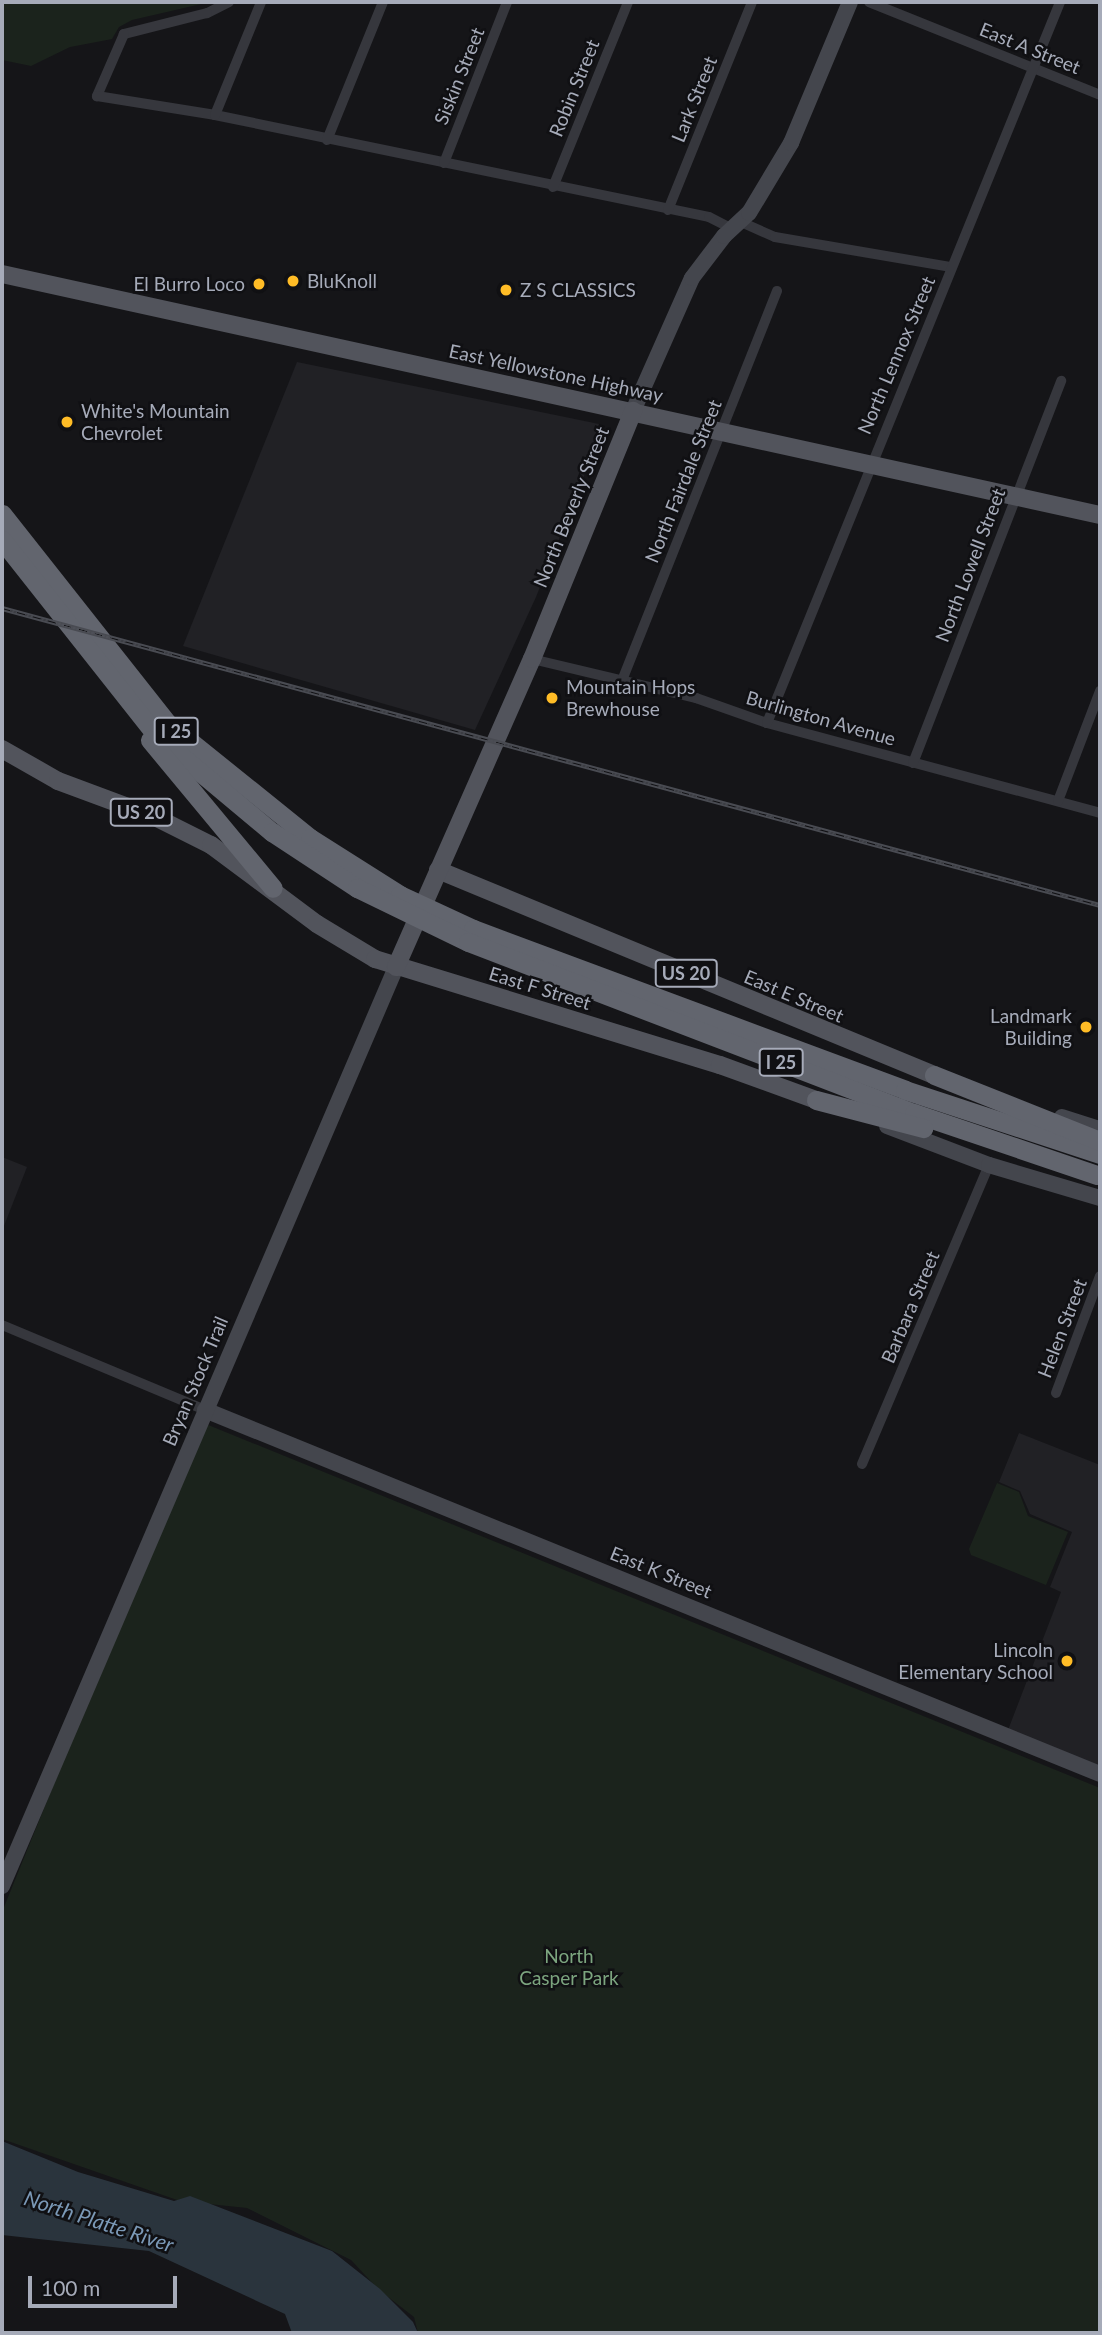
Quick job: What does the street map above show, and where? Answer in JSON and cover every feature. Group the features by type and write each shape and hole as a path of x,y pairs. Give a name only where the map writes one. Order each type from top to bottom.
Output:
{"highway":[{"name":"I 25","path":"2,514 167,723 310,838 400,895 473,929 905,1090 1100,1154"},
{"name":"I 25","path":"2,540 84,648 157,736 236,803 305,855 395,909 468,942 901,1108 1098,1175"},
{"path":"84,648 178,778 273,888"},
{"name":"US 20","path":"934,1075 1100,1142"},
{"path":"816,1100 1098,1175"}],"main road":[{"name":"North Beverly Street","path":"428,893 532,659 684,290 736,225 791,143 850,2"},
{"name":"East Yellowstone Highway","path":"2,274 1100,514"},
{"name":"East F Street","path":"2,749 58,781 155,817 211,845 342,940 396,967 720,1065 989,1165 1100,1198"},
{"name":"East E Street","path":"438,870 934,1075 1100,1129"},
{"name":"Bryan Stock Trail","path":"2,1886 428,893"},
{"name":"East K Street","path":"205,1410 1100,1774"}],"street":[{"path":"229,2 207,13 124,34 97,96 215,115 668,209 775,237 951,267"},
{"path":"215,115 261,2"},
{"path":"327,140 383,2"},
{"name":"Siskin Street","path":"444,163 507,2"},
{"name":"Robin Street","path":"552,187 628,2"},
{"name":"Lark Street","path":"668,209 752,2"},
{"name":"East A Street","path":"869,2 1100,95"},
{"name":"North Lennox Street","path":"768,723 869,464 1060,2"},
{"name":"North Fairdale Street","path":"621,683 777,291"},
{"name":"North Lowell Street","path":"913,763 1061,381"},
{"name":"Burlington Avenue","path":"532,659 621,683 696,698 768,723 1100,813"},
{"path":"1058,801 1100,691"},
{"name":"Barbara Street","path":"862,1464 989,1165"},
{"name":"Helen Street","path":"1056,1393 1100,1276"},
{"path":"2,1325 205,1410"}],"shaded area":[{"path":"297,362 599,424 594,451 536,597 475,730 183,646"},
{"path":"2,1157 27,1167 2,1231"},
{"name":"Lincoln Elementary School","path":"1019,1433 1100,1465 1100,1767 1008,1730 1061,1592 1050,1587 1072,1532 1030,1514 1020,1491 999,1482"}],"green space":[{"path":"2,2 210,2 132,20 119,27 112,39 70,47 31,66 2,60"},
{"name":"North Casper Park","path":"201,1422 1100,1788 1100,2333 418,2333 414,2317 379,2290 351,2260 247,2208 180,2201 2,2139 2,1912"},
{"path":"997,1483 1019,1492 1028,1516 1068,1532 1046,1585 971,1555 969,1549"}],"water":[{"name":"North Platte River","path":"2,2141 78,2172 174,2201 190,2196 332,2251 380,2289 413,2322 418,2333 292,2333 285,2314 149,2251 2,2235"}],"railway":[{"path":"2,608 1100,905"}],"place":[{"name":"BluKnoll","path":"293,281"},
{"name":"El Burro Loco","path":"259,284"},
{"name":"Z S CLASSICS","path":"506,290"},
{"name":"White's Mountain Chevrolet","path":"67,422"},
{"name":"Mountain Hops Brewhouse","path":"552,698"},
{"name":"Landmark Building","path":"1086,1027"},
{"name":"Lincoln Elementary School","path":"1067,1661"}]}
